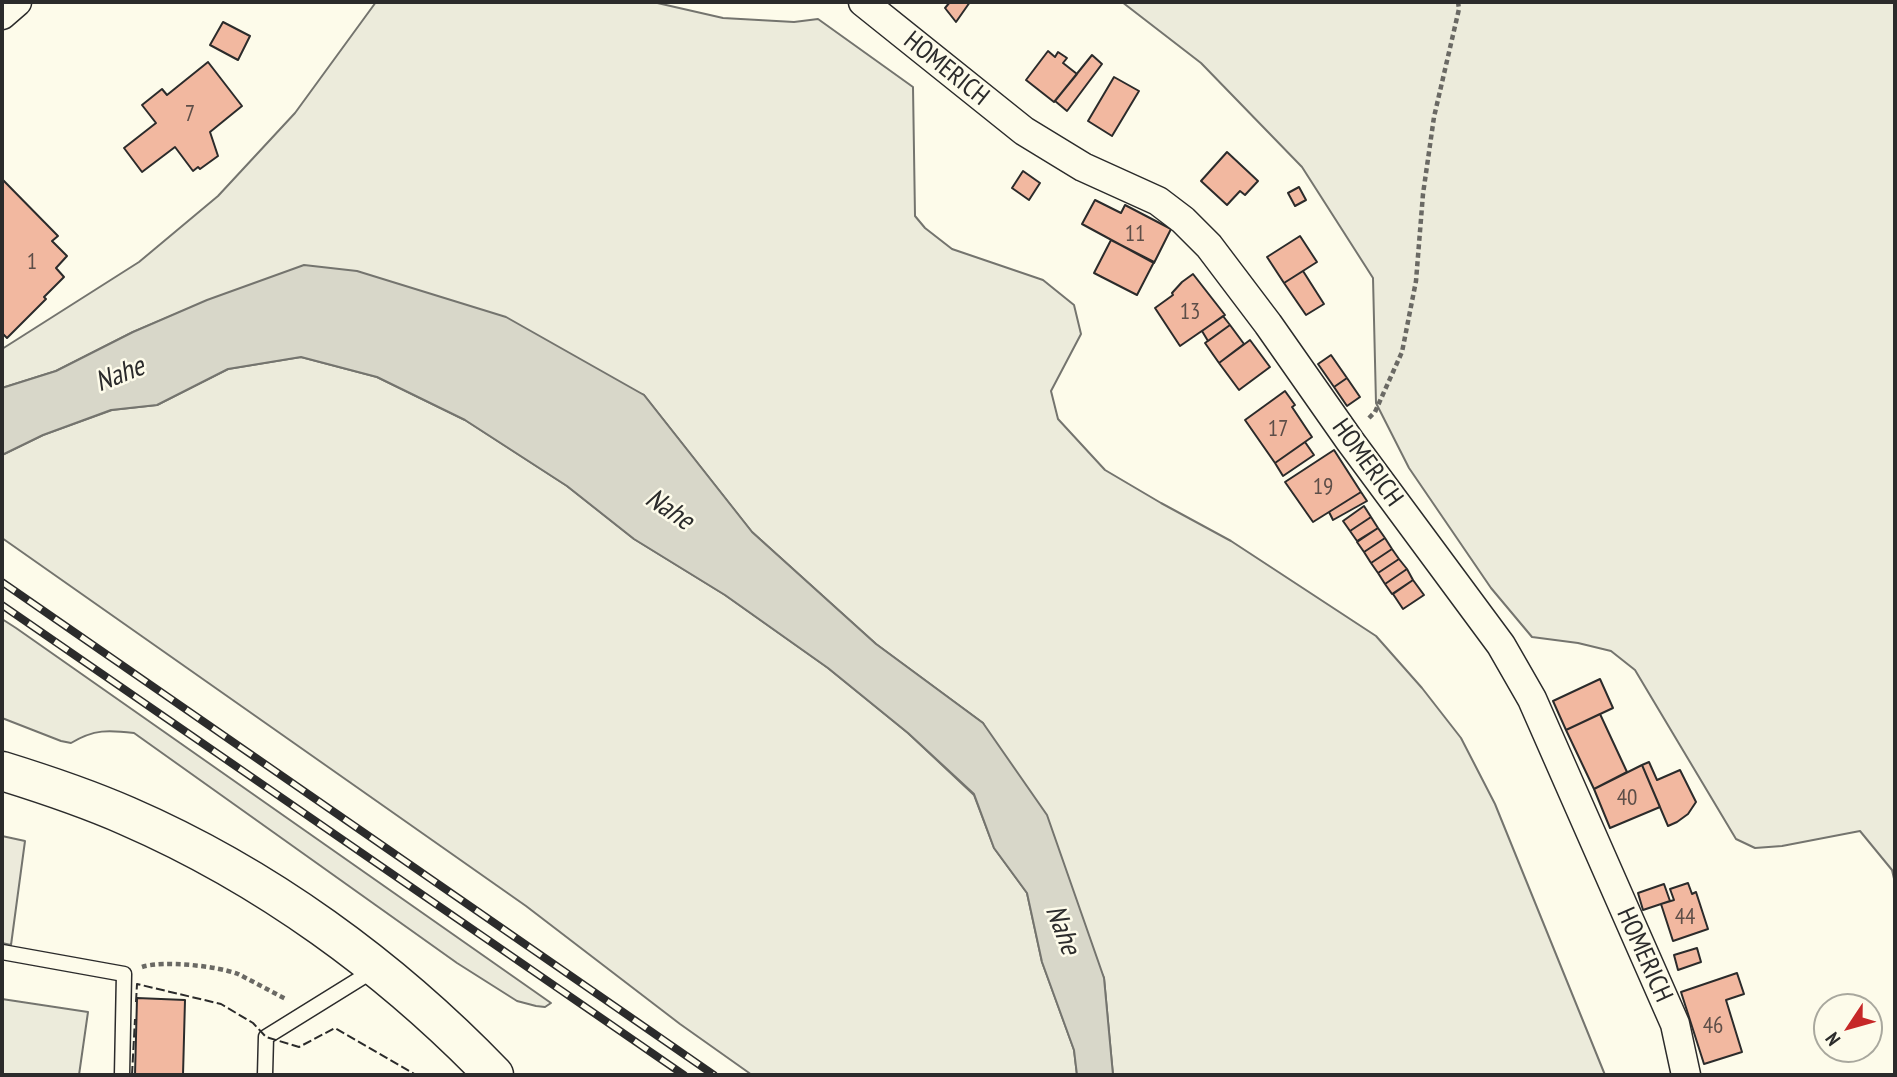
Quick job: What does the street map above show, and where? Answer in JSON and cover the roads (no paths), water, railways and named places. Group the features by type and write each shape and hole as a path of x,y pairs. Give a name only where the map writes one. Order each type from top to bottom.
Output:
{"main road":[{"path":"2,771 128,816 248,878 312,919 379,968 464,1044 494,1075"}],"street":[{"path":"2,15 17,2"},
{"name":"HOMERICH","path":"863,2 1024,131 1083,167 1158,201 1183,220 1209,246 1501,645 1532,699 1675,1024 1686,1075"}],"lane":[{"path":"2,952 124,974 122,1075"},
{"path":"265,1075 266,1038 379,968"}],"water":[{"name":"Nahe","path":"304,265 357,271 506,317 644,395 752,532 876,644 983,723 1047,815 1104,978 1113,1075 1077,1075 1074,1050 1042,962 1027,893 994,848 974,794 908,733 828,668 725,595 634,539 567,486 465,420 377,377 301,357 228,369 157,405 111,410 43,435 2,455 2,388 56,371 133,332 207,300"}],"railway":[{"path":"2,582 714,1075"},
{"path":"2,605 684,1075"}]}
